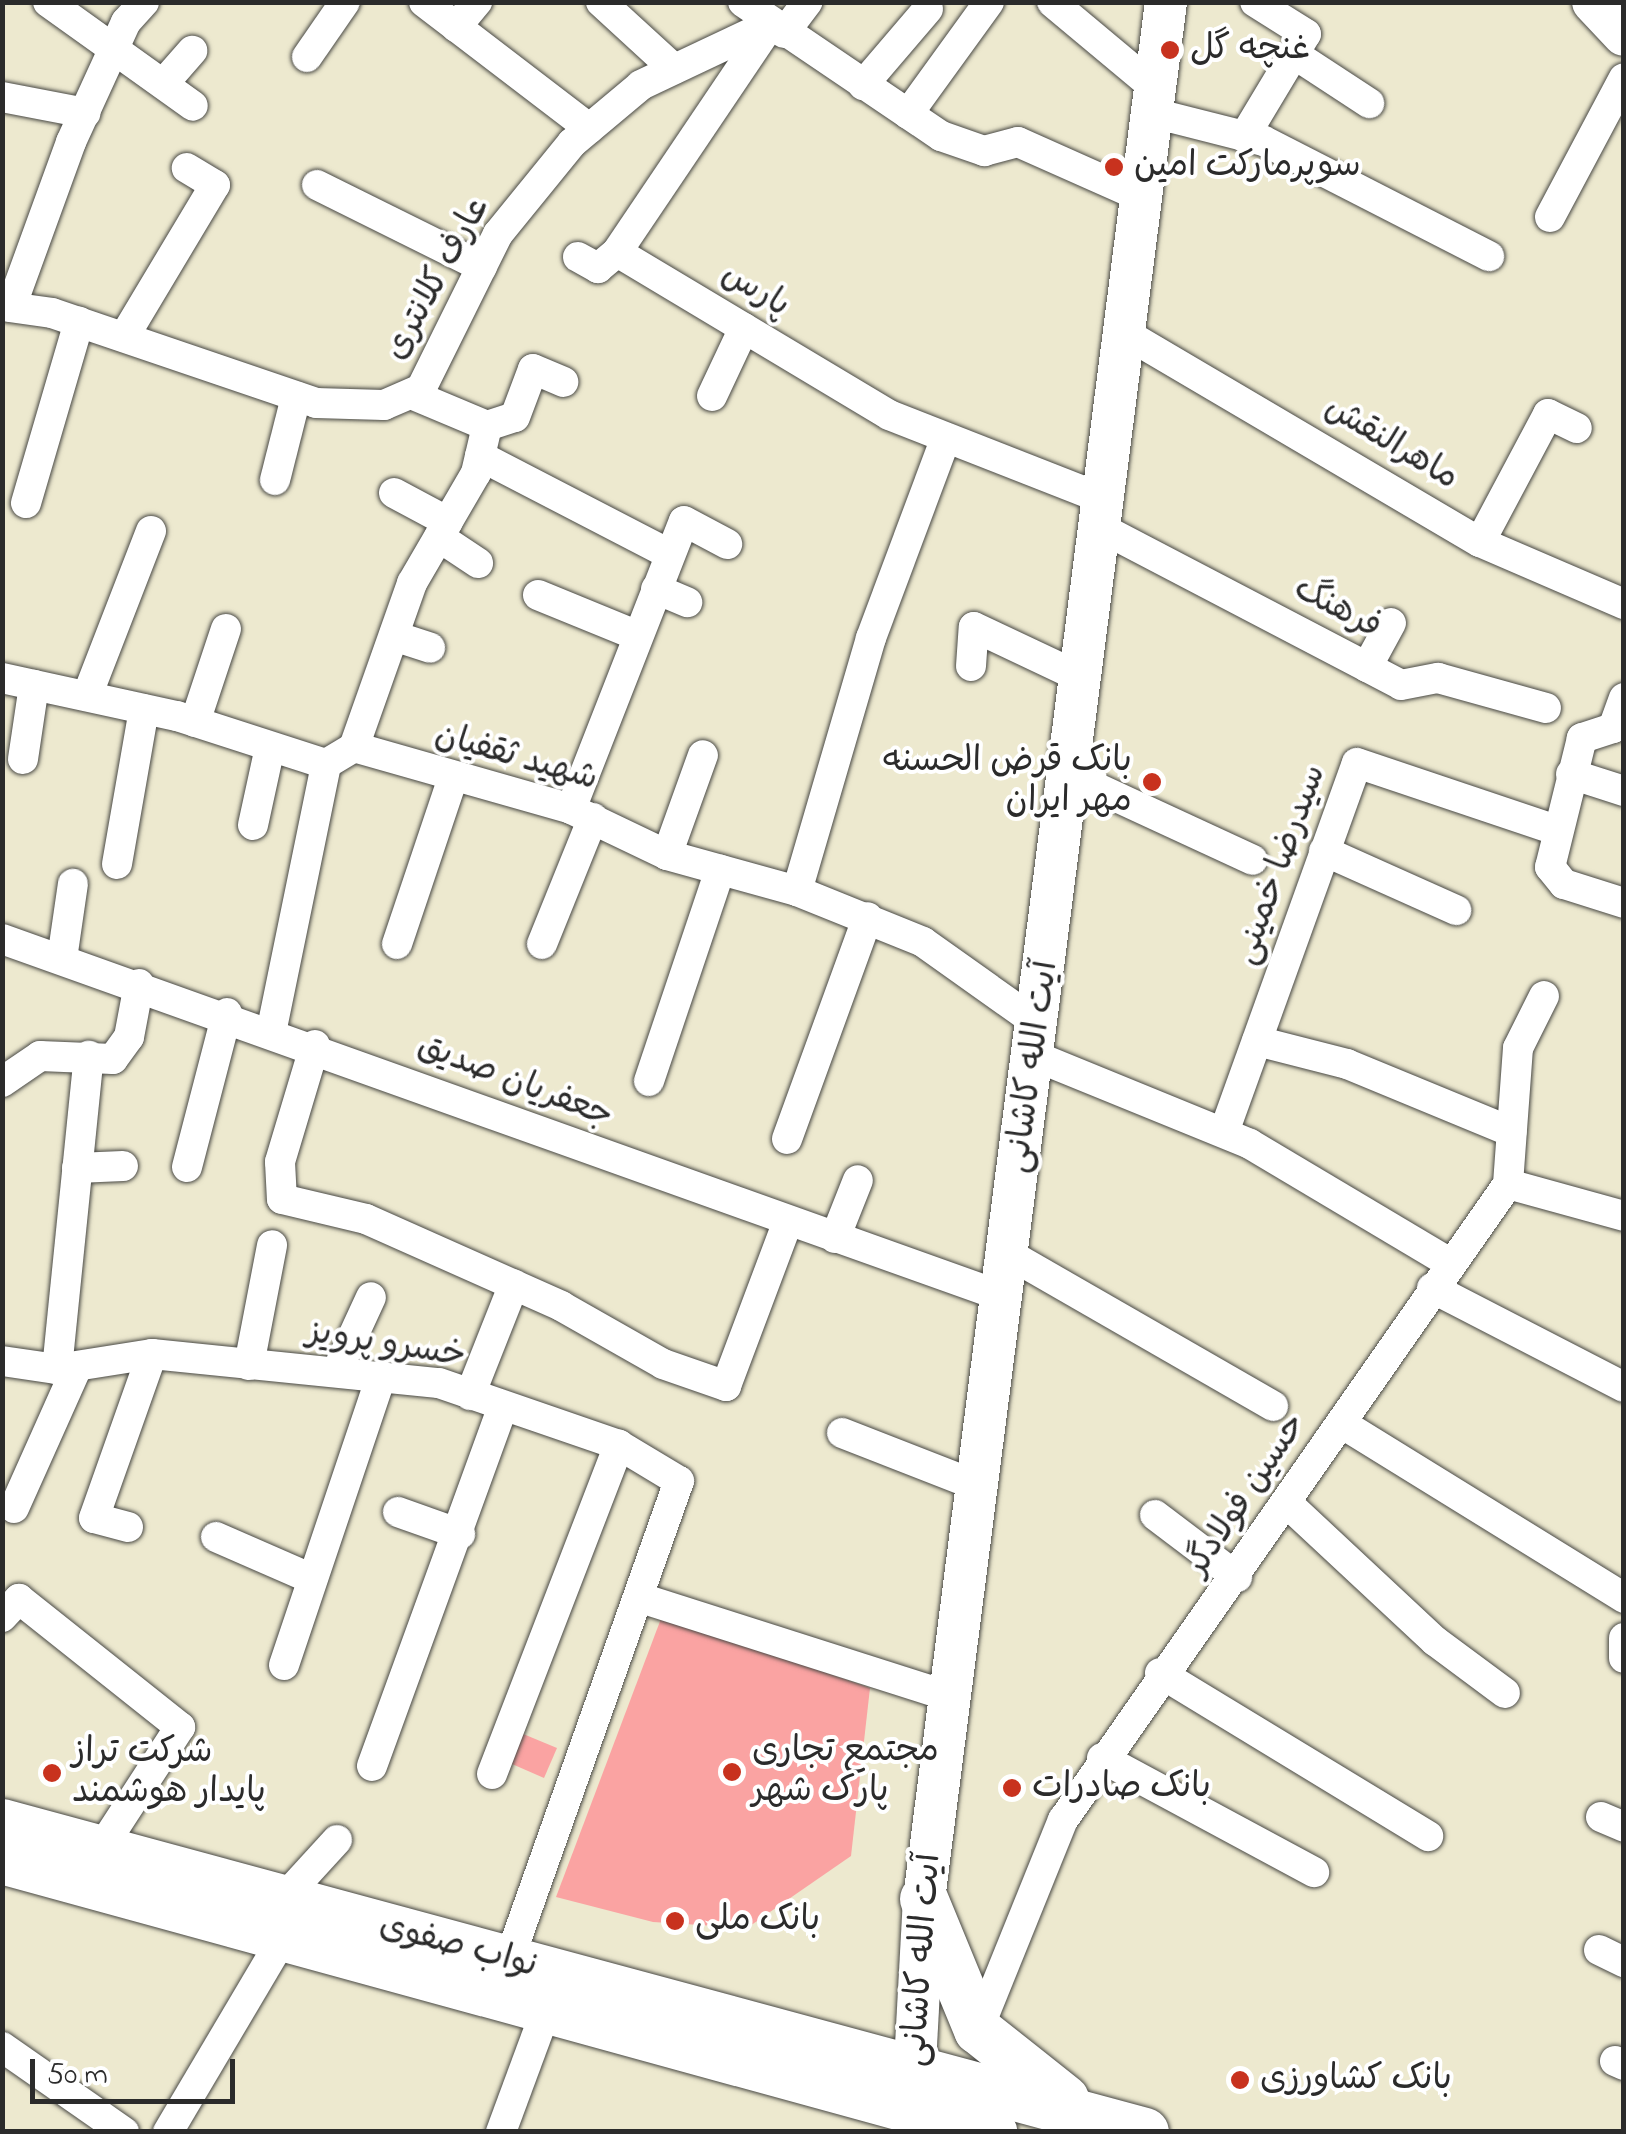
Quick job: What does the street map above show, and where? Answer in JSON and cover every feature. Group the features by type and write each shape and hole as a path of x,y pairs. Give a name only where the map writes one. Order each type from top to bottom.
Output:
{"main road":[{"name":"آیت الله کاشانی","path":"913,2103 924,1899 1106,516 1166,2"},
{"path":"1593,2 1624,36"},
{"name":"نواب صفوی","path":"2,1823 100,1850 546,2014 913,2103"},
{"name":"نواب صفوی","path":"2,1860 282,1919 509,1960 913,2103"},
{"path":"924,1899 978,2030 1088,2116"},
{"path":"913,2103 1088,2116 1145,2132"},
{"path":"913,2103 992,2132"}],"street":[{"path":"48,2 116,45 193,106"},
{"path":"7,307 66,196 85,112 116,45 144,2"},
{"path":"307,57 344,2"},
{"path":"456,27 477,2"},
{"path":"601,2 674,69"},
{"path":"743,2 777,29 908,114 984,151 1018,142 1144,198"},
{"path":"578,256 598,268 616,252 777,29 808,2"},
{"path":"908,114 989,2"},
{"path":"1052,2 1154,100 1244,137 1488,256"},
{"path":"1244,137 1306,34 1255,2"},
{"path":"429,4 589,128"},
{"path":"864,85 928,9"},
{"name":"عارف کلانتری","path":"7,307 80,322 296,397 384,405 411,394 498,234 589,128 674,69 777,29"},
{"path":"164,83 192,51"},
{"path":"1294,54 1369,103"},
{"path":"1550,216 1624,78"},
{"path":"2,97 85,112"},
{"path":"124,337 215,185 187,168"},
{"path":"317,185 482,268"},
{"name":"پارس","path":"616,252 945,440 1106,516"},
{"path":"26,504 80,322"},
{"path":"712,396 744,328"},
{"name":"ماهرالنقش","path":"1128,335 1480,542 1624,604"},
{"path":"272,1028 326,764 354,747 394,636 483,441 515,417 532,368 563,382"},
{"path":"411,394 669,554"},
{"path":"275,480 296,397"},
{"path":"1480,542 1548,414 1577,428"},
{"path":"797,892 871,638 945,440"},
{"path":"394,493 478,563"},
{"name":"فرهنگ","path":"1106,516 1401,686 1438,678 1546,708"},
{"path":"542,944 638,636 684,521 728,544"},
{"path":"87,696 151,531"},
{"path":"656,589 687,602"},
{"path":"538,595 638,636"},
{"path":"1367,668 1392,623"},
{"path":"972,666 974,627 1084,679"},
{"path":"195,722 226,629"},
{"path":"394,636 430,648"},
{"path":"2,678 195,722 326,764"},
{"path":"23,759 34,684"},
{"path":"1624,698 1614,728 1582,738 1556,830 1550,868 1564,884 1624,903"},
{"path":"117,864 144,709"},
{"path":"253,825 270,747"},
{"name":"شهید ثقفیان","path":"354,747 452,781 582,814 667,855 797,892 924,942 1038,1041 1224,1132 1441,1275 1624,1387"},
{"path":"667,855 703,755"},
{"name":"سیدرضا خمینی","path":"1224,1132 1356,763 1556,830"},
{"path":"1571,774 1624,791"},
{"path":"1071,776 1253,860"},
{"path":"396,944 452,781"},
{"path":"1324,851 1456,910"},
{"path":"648,1080 673,976 720,870"},
{"path":"62,959 72,884"},
{"path":"787,1139 868,917"},
{"name":"جعفریان صدیق","path":"2,938 272,1028 788,1221 1001,1296"},
{"path":"2,1082 40,1056 114,1058 129,1037 138,984"},
{"name":"حسین فولادگر","path":"978,2030 1064,1820 1102,1758 1160,1674 1288,1505 1441,1275 1482,1232 1508,1184 1518,1048 1544,996"},
{"path":"187,1167 227,1013"},
{"path":"1257,1041 1347,1064 1512,1132"},
{"path":"315,1044 280,1162 282,1198 366,1219 514,1284 663,1364 726,1386 788,1221"},
{"path":"14,1508 67,1368 78,1168 89,1056"},
{"path":"78,1168 123,1166"},
{"path":"835,1238 858,1180"},
{"path":"1508,1184 1624,1216"},
{"path":"250,1364 272,1245"},
{"path":"1007,1253 1273,1406"},
{"path":"470,1394 514,1284"},
{"path":"337,1371 372,1297"},
{"path":"128,1527 94,1518 152,1354"},
{"name":"خسرو پرویز","path":"2,1361 67,1368 152,1354 382,1376 470,1394 619,1445 679,1481 641,1598"},
{"path":"284,1666 382,1376"},
{"path":"372,1766 460,1534 503,1406"},
{"path":"1341,1424 1624,1598"},
{"path":"842,1433 978,1486"},
{"path":"492,1774 619,1445"},
{"path":"1288,1505 1434,1642 1505,1692"},
{"path":"398,1512 460,1534"},
{"path":"1155,1514 1237,1577"},
{"path":"216,1537 312,1579"},
{"path":"509,1960 641,1598 949,1696"},
{"path":"2,1617 19,1599 180,1727 100,1850"},
{"path":"1624,1638 1624,1658"},
{"path":"1160,1674 1428,1836"},
{"path":"1102,1758 1314,1872"},
{"path":"168,2132 282,1919 336,1840"},
{"path":"501,2132 546,2014"},
{"path":"2,2047 117,2130"}],"building":[{"name":"مجتمع تجاری پارک شهر","path":"662,1616 870,1688 851,1856 747,1928 653,1922 556,1897"},
{"path":"516,1731 557,1748 544,1778 503,1760"}],"place":[{"name":"غنچه گل","path":"1170,50"},
{"name":"سوپرمارکت امین","path":"1114,167"},
{"name":"بانک قرض الحسنه مهر ایران","path":"1152,782"},
{"name":"مجتمع تجاری پارک شهر","path":"732,1772"},
{"name":"شرکت تراز پایدار هوشمند","path":"52,1773"},
{"name":"بانک صادرات","path":"1012,1788"},
{"name":"بانک ملی","path":"675,1921"},
{"name":"بانک کشاورزی","path":"1240,2080"}]}
